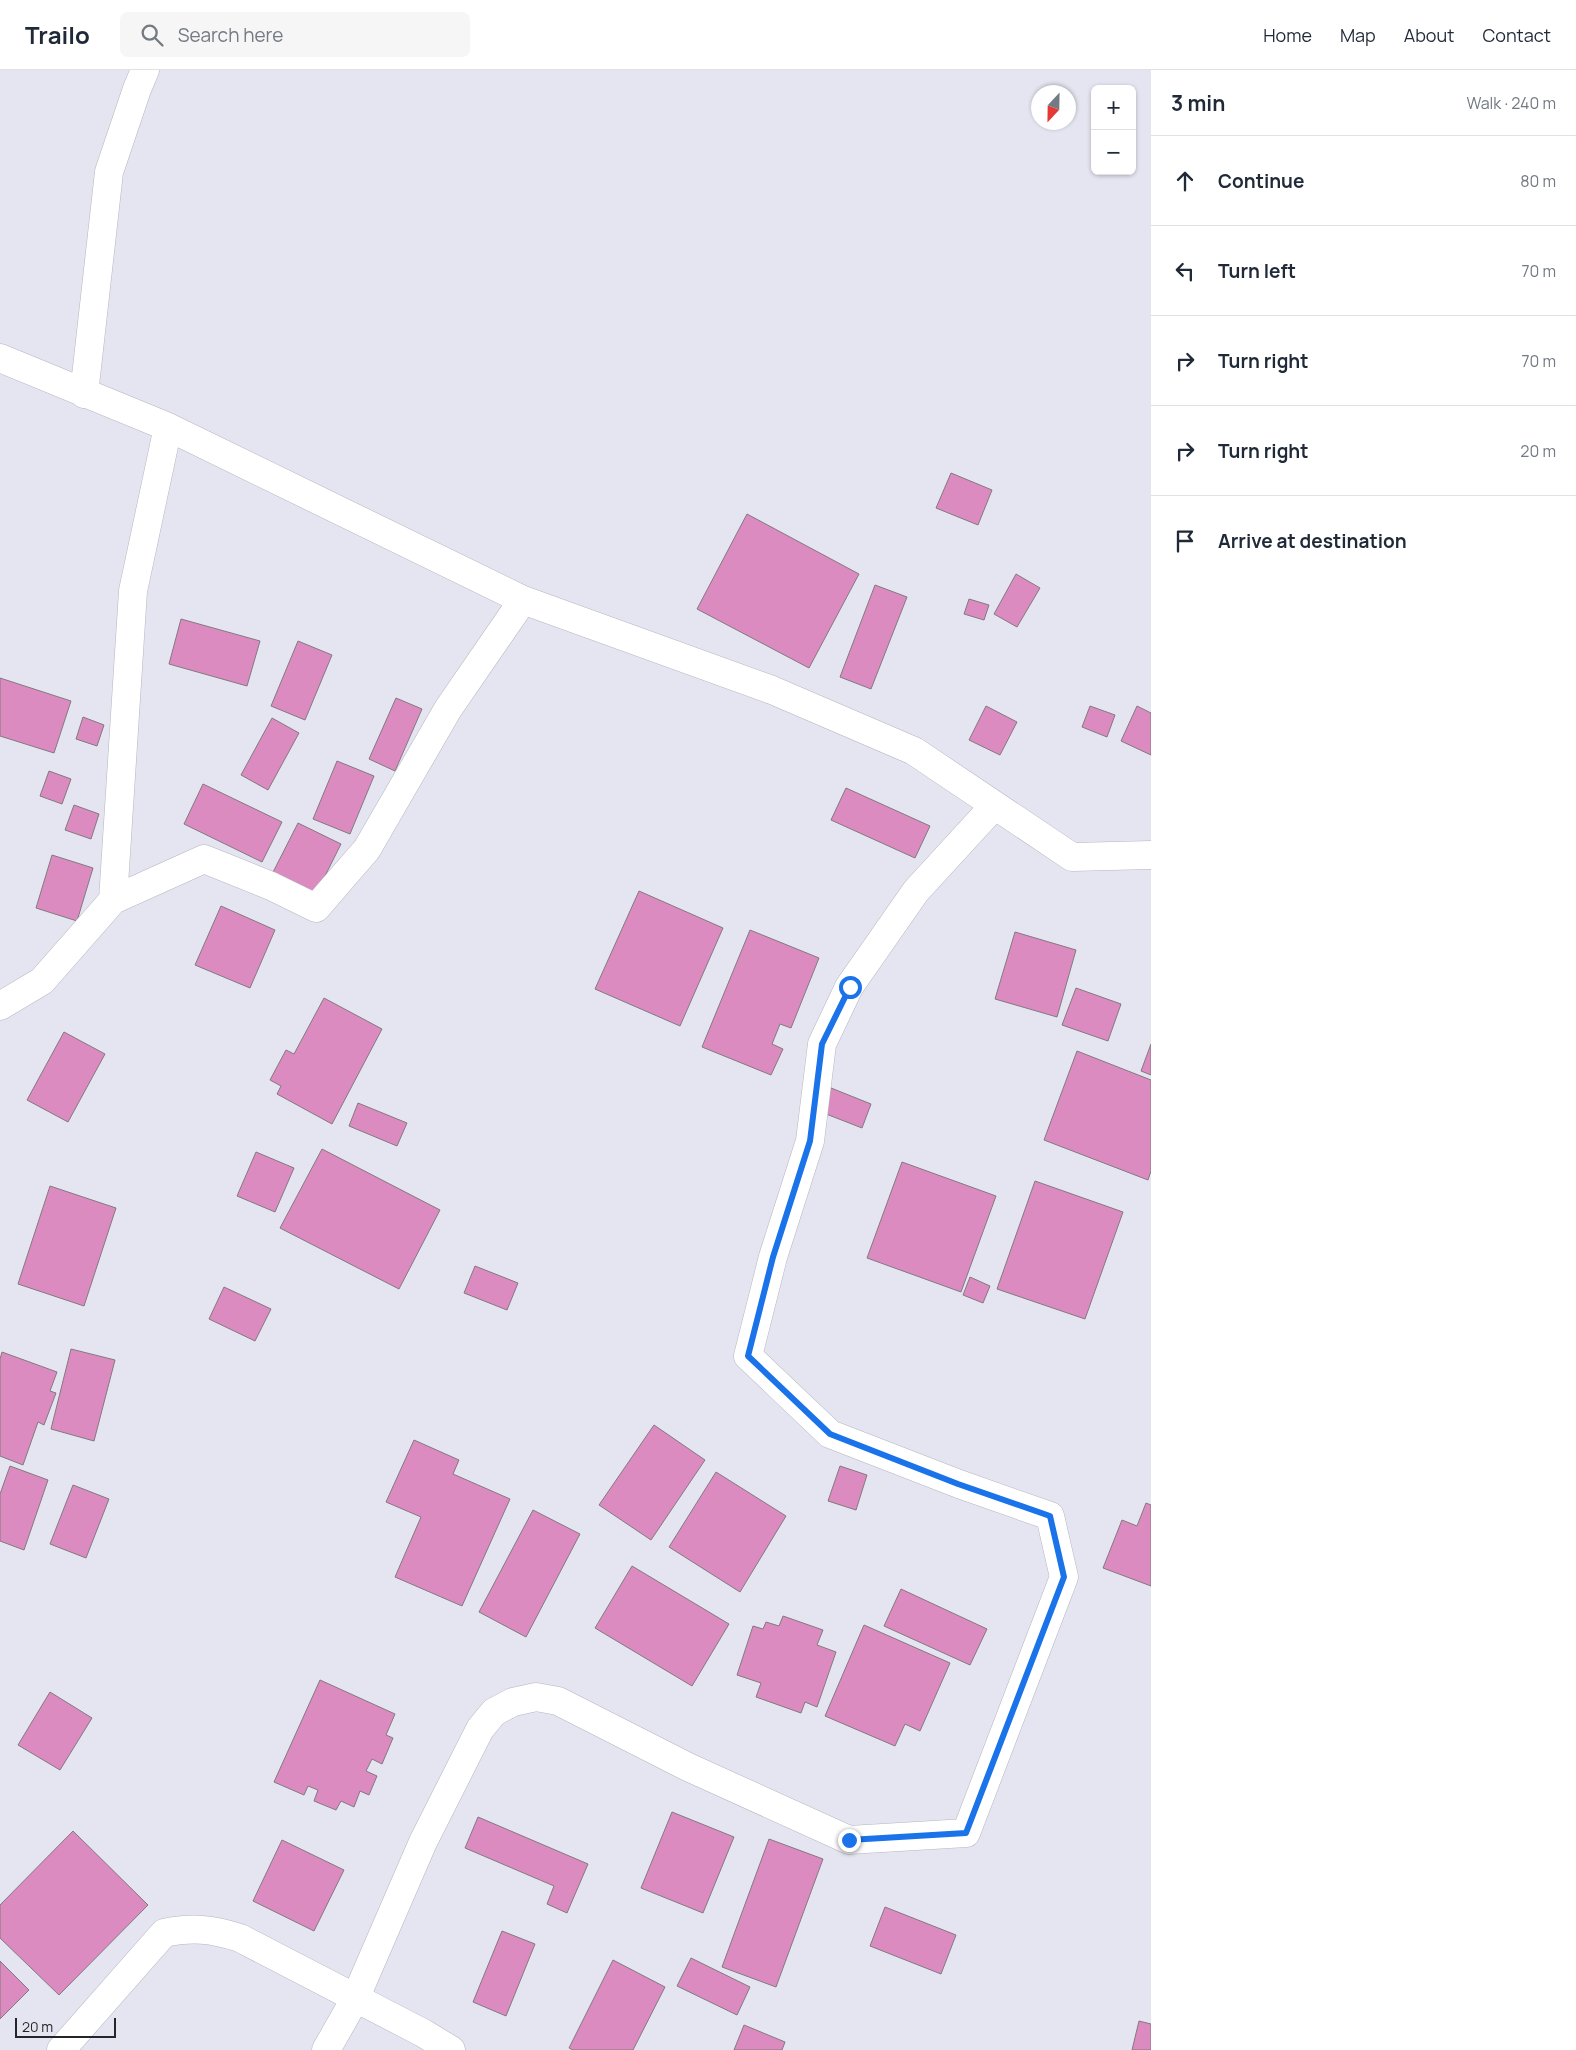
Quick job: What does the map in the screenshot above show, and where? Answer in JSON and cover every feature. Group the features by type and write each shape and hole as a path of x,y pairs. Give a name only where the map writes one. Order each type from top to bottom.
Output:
{"street":[{"path":"84,394 110,172 145,70"},
{"path":"0,358 168,427 523,600 772,690 914,751 1072,857 1151,854"},
{"path":"113,900 132,591 168,427"},
{"path":"0,1006 42,981 113,900 204,859 271,886 316,908 367,849 448,709 523,600"},
{"path":"326,2050 355,1999 423,1842 480,1729 494,1712 513,1702 536,1697 558,1701 688,1767 849,1840 966,1833 1064,1577 1050,1516 958,1484 830,1434 748,1356 773,1257 810,1141 822,1044 850,987 916,891 994,806"},
{"path":"60,2050 164,1933 185,1929 217,1931 240,1938 423,2033 451,2050"}],"building":[{"path":"951,473 992,490 978,525 936,508"},
{"path":"747,514 859,574 809,668 697,609"},
{"path":"1016,574 1040,588 1017,627 994,614"},
{"path":"875,585 907,597 871,689 840,677"},
{"path":"969,599 989,605 984,620 964,614"},
{"path":"181,619 260,641 247,686 169,664"},
{"path":"298,641 332,655 305,720 271,706"},
{"path":"0,678 71,701 54,753 0,736"},
{"path":"396,698 422,709 395,771 369,759"},
{"path":"986,706 1017,722 1000,755 969,740"},
{"path":"1090,706 1115,715 1107,737 1082,727"},
{"path":"1137,706 1151,713 1151,755 1121,741"},
{"path":"83,717 104,725 97,746 76,739"},
{"path":"272,718 299,733 268,790 241,775"},
{"path":"337,761 374,776 350,834 313,819"},
{"path":"49,771 71,779 62,804 40,796"},
{"path":"203,784 282,822 262,862 184,824"},
{"path":"846,788 930,826 915,858 831,820"},
{"path":"74,805 99,814 91,839 65,830"},
{"path":"298,823 341,844 311,904 268,882"},
{"path":"52,855 93,868 77,921 36,908"},
{"path":"639,891 723,928 680,1026 595,989"},
{"path":"221,906 275,930 250,988 195,965"},
{"path":"750,930 819,958 791,1028 780,1024 772,1044 783,1049 771,1075 702,1047"},
{"path":"1015,932 1076,950 1057,1017 995,999"},
{"path":"1076,988 1121,1004 1108,1041 1062,1025"},
{"path":"324,998 382,1029 332,1124 277,1094 281,1086 270,1080 286,1050 294,1054"},
{"path":"64,1032 105,1054 68,1122 27,1100"},
{"path":"1151,1044 1151,1075 1141,1071"},
{"path":"1077,1051 1151,1080 1151,1171 1148,1180 1044,1140"},
{"path":"831,1088 871,1104 862,1128 821,1112"},
{"path":"358,1103 407,1123 397,1146 349,1126"},
{"path":"322,1149 440,1210 399,1289 280,1228"},
{"path":"256,1152 294,1168 275,1212 237,1196"},
{"path":"902,1162 996,1196 961,1292 867,1258"},
{"path":"1035,1181 1123,1212 1085,1319 997,1289"},
{"path":"50,1186 116,1208 84,1306 18,1284"},
{"path":"475,1266 518,1283 507,1310 464,1293"},
{"path":"970,1277 990,1286 983,1303 963,1295"},
{"path":"224,1287 271,1309 255,1341 209,1319"},
{"path":"71,1349 115,1360 94,1441 51,1429"},
{"path":"2,1352 57,1372 50,1391 56,1393 44,1425 38,1422 23,1465 0,1456 0,1359"},
{"path":"654,1425 705,1460 651,1540 599,1505"},
{"path":"414,1440 459,1460 453,1474 510,1499 462,1606 395,1577 421,1517 386,1502"},
{"path":"10,1466 48,1480 24,1550 0,1541 0,1494"},
{"path":"840,1466 867,1475 856,1510 828,1501"},
{"path":"716,1472 786,1516 740,1592 669,1547"},
{"path":"73,1485 109,1499 86,1558 50,1544"},
{"path":"1146,1503 1151,1505 1151,1586 1103,1568 1122,1520 1137,1526"},
{"path":"533,1510 580,1534 526,1637 479,1612"},
{"path":"632,1566 729,1624 692,1686 595,1628"},
{"path":"901,1589 987,1629 970,1665 884,1626"},
{"path":"783,1616 823,1630 817,1645 836,1652 817,1707 805,1702 801,1713 756,1697 761,1683 737,1675 753,1626 763,1629 766,1622 779,1626"},
{"path":"864,1625 950,1663 920,1731 905,1724 895,1746 825,1716"},
{"path":"320,1680 395,1714 386,1735 393,1738 382,1764 372,1759 366,1771 377,1776 369,1795 360,1791 354,1807 341,1801 336,1810 314,1801 318,1790 308,1786 304,1795 274,1782"},
{"path":"50,1692 92,1718 60,1770 18,1745"},
{"path":"672,1812 734,1837 703,1913 641,1888"},
{"path":"478,1817 588,1864 567,1913 547,1904 554,1886 465,1848"},
{"path":"73,1831 148,1905 59,1995 0,1938 0,1905"},
{"path":"769,1839 823,1859 776,1987 722,1967"},
{"path":"282,1840 344,1870 314,1931 253,1901"},
{"path":"885,1907 956,1935 941,1974 870,1946"},
{"path":"502,1931 535,1944 506,2016 473,2002"},
{"path":"691,1958 750,1987 737,2015 677,1986"},
{"path":"613,1960 665,1987 633,2050 573,2050 569,2048"},
{"path":"0,1961 29,1990 0,2019"},
{"path":"1139,2021 1151,2024 1151,2050 1132,2050"},
{"path":"744,2025 785,2042 782,2050 734,2050"}],"route":[{"path":"849,1840 966,1833 1064,1577 1050,1516 958,1484 830,1434 748,1356 773,1257 810,1141 822,1044 850,987"}]}
